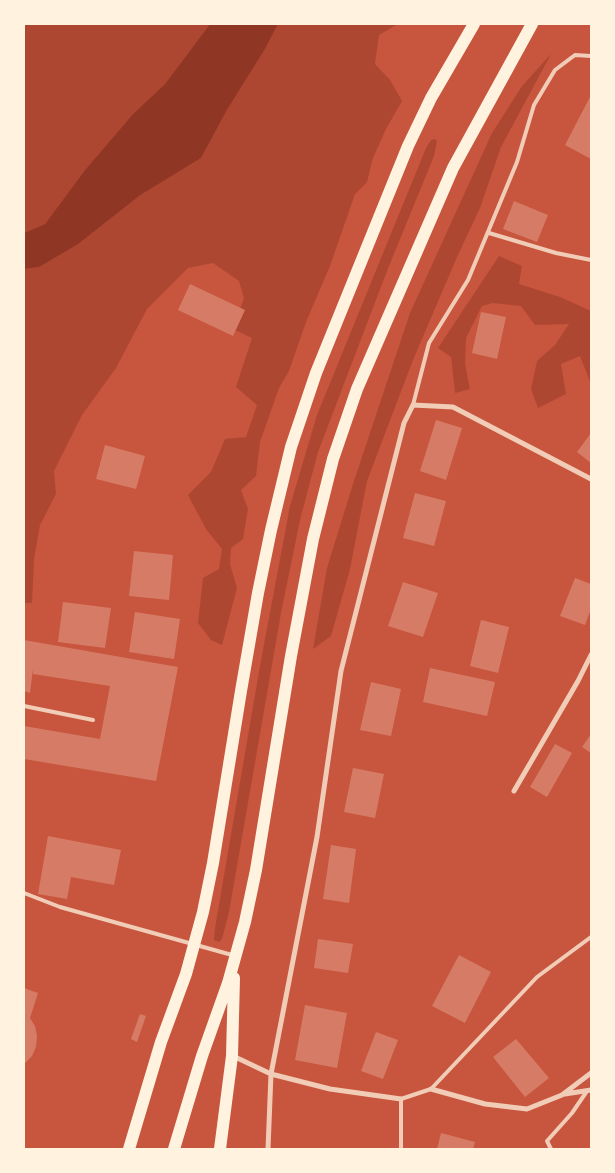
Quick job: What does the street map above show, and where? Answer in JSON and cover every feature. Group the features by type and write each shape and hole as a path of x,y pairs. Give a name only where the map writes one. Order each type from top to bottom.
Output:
{"main road":[{"path":"129,1149 161,1042 186,974 194,946 213,863 258,593 291,447 316,374 408,146 431,98 474,24"},
{"path":"174,1149 199,1065 235,962 256,870 313,539 333,459 356,389 453,168 532,24"},
{"path":"220,1149 232,1056 235,962"}],"street":[{"path":"268,1149 271,1074 317,838 341,671 404,423 413,405 453,407 591,479"},
{"path":"514,791 591,655"},
{"path":"232,1056 271,1074 330,1089 401,1099"},
{"path":"562,1095 591,1073"},
{"path":"431,1089 485,1104 527,1109 562,1095 589,1090"}],"lane":[{"path":"413,405 429,343 468,280 489,233 518,162 534,105 555,70 575,55 591,56"},
{"path":"489,233 556,253 591,260"},
{"path":"24,706 93,720"},
{"path":"24,893 60,906 194,946 235,962"},
{"path":"401,1149 401,1099 431,1089 536,977 591,938"},
{"path":"551,1149 547,1141 589,1090"}],"shaded area":[{"path":"24,24 210,24 165,84 133,114 85,170 45,224 24,233"},
{"path":"210,24 278,24 201,158 139,196 78,244 39,267 24,269 24,233 45,224 85,170 133,114 165,84"},
{"path":"278,24 398,24 379,35 375,64 390,80 402,101 386,129 373,158 367,182 355,194 330,266 306,322 289,371 279,388 260,442 256,476 241,490 248,509 243,539 231,548 230,564 237,588 222,645 211,640 198,623 203,578 219,569 222,549 206,529 188,495 211,472 225,439 246,437 257,405 236,387 252,338 233,329 244,298 239,281 213,263 188,268 147,309 116,368 82,415 54,471 56,494 40,525 34,559 32,603 24,603 24,269 39,267 139,196 201,158"},
{"path":"551,54 501,147 480,208 413,360 367,481 350,569 331,636 313,649 327,568 410,313 492,133 522,86"},
{"path":"435,139 437,141 434,156 387,271 318,452 300,520 281,613 229,912 222,939 219,942 214,940 215,928 260,666 290,506 317,415 426,148 431,140"},
{"path":"499,256 522,266 519,284 560,297 591,311 591,384 580,356 561,364 566,394 538,408 531,389 537,361 555,345 569,324 535,325 521,306 493,303 482,306 466,338 465,364 470,389 455,393 451,357 438,348"}],"building":[{"path":"591,95 591,159 565,145"},
{"path":"514,201 548,215 537,242 503,229"},
{"path":"190,284 245,310 233,336 178,310"},
{"path":"481,312 506,317 497,359 472,353"},
{"path":"436,420 462,428 446,480 420,471"},
{"path":"591,433 591,463 577,452"},
{"path":"105,445 145,456 136,489 96,479"},
{"path":"415,493 446,501 434,546 403,538"},
{"path":"134,551 173,555 169,600 129,596"},
{"path":"575,578 591,584 591,609 585,625 560,616"},
{"path":"403,582 438,593 423,637 388,626"},
{"path":"63,602 111,608 105,648 58,642"},
{"path":"135,612 180,619 174,659 129,652"},
{"path":"481,620 509,627 498,673 470,666"},
{"path":"24,640 178,667 156,781 24,759 24,726 100,739 110,686 33,674 33,669 30,693 24,691"},
{"path":"430,668 495,682 487,716 423,702"},
{"path":"371,682 401,689 391,736 360,730"},
{"path":"591,734 591,753 582,747"},
{"path":"555,744 572,753 547,797 530,787"},
{"path":"353,768 384,774 375,818 344,812"},
{"path":"48,836 121,850 114,885 71,877 67,899 38,894"},
{"path":"331,845 356,849 349,903 323,899"},
{"path":"318,939 353,944 348,973 314,968"},
{"path":"459,955 491,972 465,1023 432,1006"},
{"path":"24,988 38,993 30,1018 35,1026 37,1036 36,1047 32,1056 24,1064"},
{"path":"305,1005 347,1013 337,1068 295,1060"},
{"path":"140,1014 146,1016 137,1042 131,1039"},
{"path":"376,1032 398,1040 383,1079 361,1071"},
{"path":"516,1039 549,1078 525,1097 493,1057"},
{"path":"441,1133 475,1142 473,1149 437,1149"}]}
